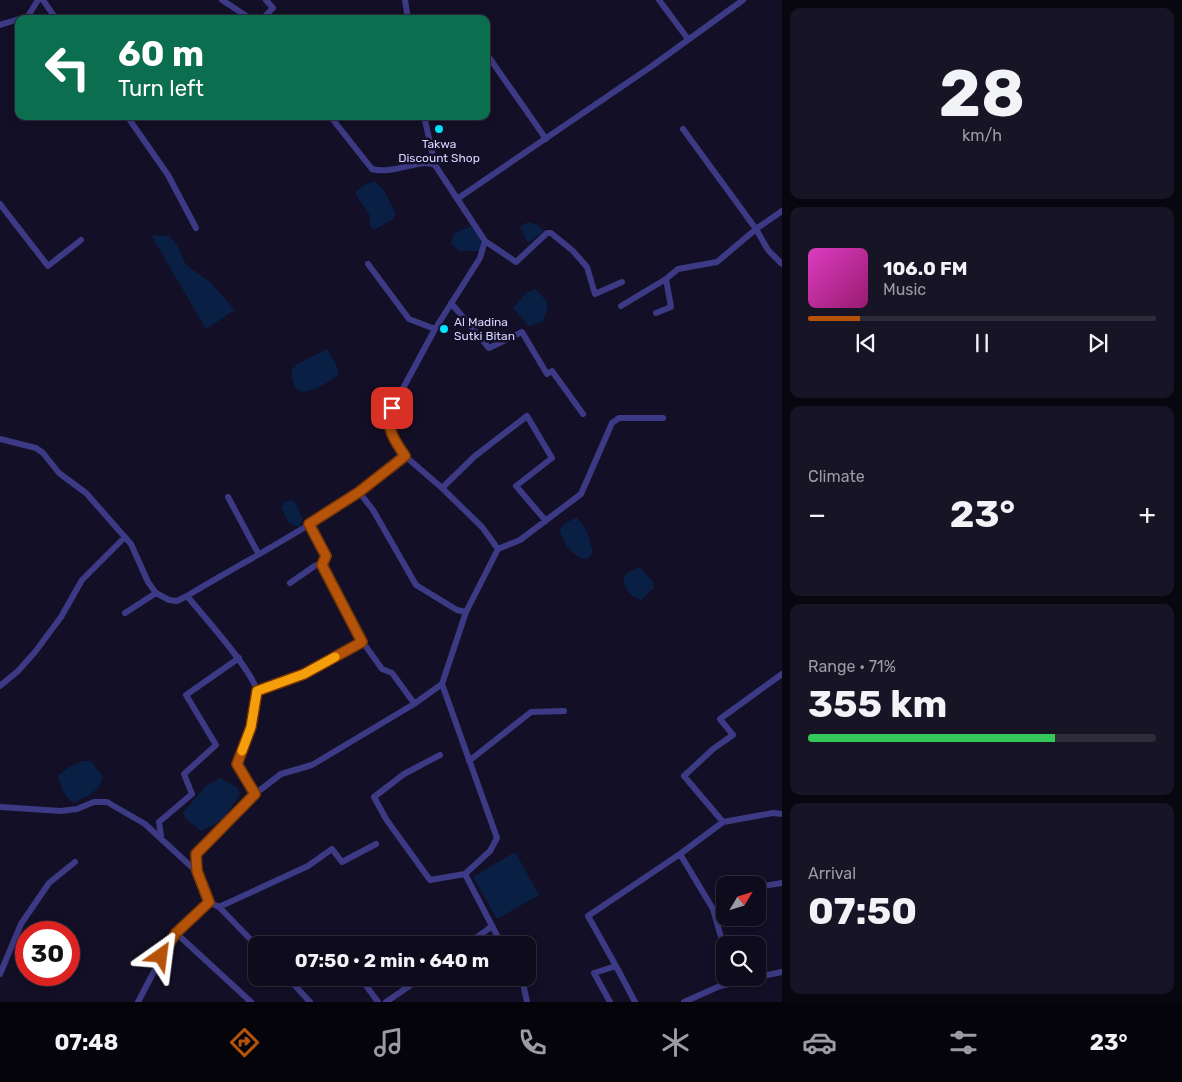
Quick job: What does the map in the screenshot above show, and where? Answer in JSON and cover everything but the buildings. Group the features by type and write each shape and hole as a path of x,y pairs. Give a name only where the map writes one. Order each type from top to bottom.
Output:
{"street":[{"path":"29,15 38,0"},
{"path":"43,0 53,15"},
{"path":"222,0 245,15"},
{"path":"266,0 272,8 266,15"},
{"path":"405,0 407,15"},
{"path":"659,0 688,39"},
{"path":"457,199 546,139 743,0"},
{"path":"1,23 15,20"},
{"path":"490,58 546,139"},
{"path":"130,120 168,175 196,228"},
{"path":"333,120 372,169 381,172 428,162 435,165"},
{"path":"425,120 435,165 485,241 516,262 547,233 551,233 573,251 588,267 595,294 622,282"},
{"path":"683,129 756,229 768,250 782,264"},
{"path":"0,204 48,266 80,240"},
{"path":"621,306 666,279 678,269 718,262 756,229 782,211"},
{"path":"485,241 480,258 434,329 387,418 392,437 405,456 442,488 482,527 498,549"},
{"path":"368,264 409,319 434,329"},
{"path":"656,313 671,307 666,279"},
{"path":"451,303 489,348 522,332 547,374 552,371 583,414"},
{"path":"442,488 475,456 527,416 552,458 516,486 546,521"},
{"path":"248,937 219,906 209,902 197,871 196,854 255,794 281,774 312,765 442,684 466,612 498,549 520,540 584,491 612,423 619,418 663,418"},
{"path":"0,439 36,448 43,453 59,473 86,493 131,544 148,582 156,592 168,600 177,601 309,524 359,492 405,456"},
{"path":"359,492 373,510 416,585 457,610 466,612"},
{"path":"228,497 258,553"},
{"path":"309,524 325,550 326,556 322,565"},
{"path":"0,686 36,652 61,617 82,580 125,537"},
{"path":"290,583 316,565 322,565"},
{"path":"322,565 362,642 382,668 392,673 414,703"},
{"path":"125,613 156,592"},
{"path":"187,596 239,658 257,691 251,727 237,764 255,794"},
{"path":"257,691 304,674 362,642"},
{"path":"161,836 159,822 192,794 184,774 216,745 186,695 239,658"},
{"path":"723,822 684,776 712,749 734,735 720,719 782,674"},
{"path":"440,755 404,774 374,797 386,819 430,880 464,874 490,851 497,838 442,684"},
{"path":"469,761 531,712 564,711"},
{"path":"0,807 61,811 77,809 94,802 107,802 146,824 197,871"},
{"path":"635,1002 588,916 680,854 723,822 773,813 782,814"},
{"path":"219,906 308,866 332,849 342,862 376,844"},
{"path":"680,854 713,909 721,936"},
{"path":"0,974 20,924 49,883 75,862"},
{"path":"464,874 496,936"},
{"path":"766,886 782,883"},
{"path":"138,1002 151,974 176,933 209,902"},
{"path":"478,936 491,927"},
{"path":"176,933 251,1002"},
{"path":"610,1002 594,973 616,966"},
{"path":"766,975 782,972"},
{"path":"295,986 310,1002"},
{"path":"386,1002 409,986"},
{"path":"524,986 527,1002"},
{"path":"684,1002 719,986"},
{"path":"367,987 378,1002"}],"water":[{"path":"374,181 384,190 396,214 393,219 374,230 370,226 370,216 355,193 364,185"},
{"path":"528,222 538,225 544,231 528,243 520,227"},
{"path":"472,227 482,240 480,251 459,251 451,243 454,234"},
{"path":"151,235 169,236 178,246 186,265 209,281 235,310 206,329"},
{"path":"535,289 546,301 547,311 542,322 529,326 513,308 526,293"},
{"path":"327,349 336,364 339,374 326,384 313,390 302,392 298,390 294,384 291,371 297,364"},
{"path":"294,500 303,520 299,527 289,523 281,507 286,501"},
{"path":"577,517 587,531 593,553 587,559 573,553 561,534 560,529 564,524"},
{"path":"640,567 653,582 654,588 641,600 629,592 623,579 627,573"},
{"path":"82,761 91,761 103,777 96,790 74,803 65,795 58,776 69,767"},
{"path":"220,778 238,788 240,795 223,819 202,831 185,819 183,812 206,786"},
{"path":"515,852 539,895 497,919 473,877"}],"slow traffic":[{"path":"242,751 251,727 257,691 304,674 335,657"}],"place":[{"name":"Takwa Discount Shop","path":"439,129"},
{"name":"Al Madina Sutki Bitan","path":"444,329"}],"route":[{"path":"161,956 176,933 209,902 197,871 195,863 196,854 255,794 237,764 251,727 257,691 304,674 362,642 322,565 326,556 325,550 309,524 359,492 405,456 392,437 387,418 392,408"}]}
